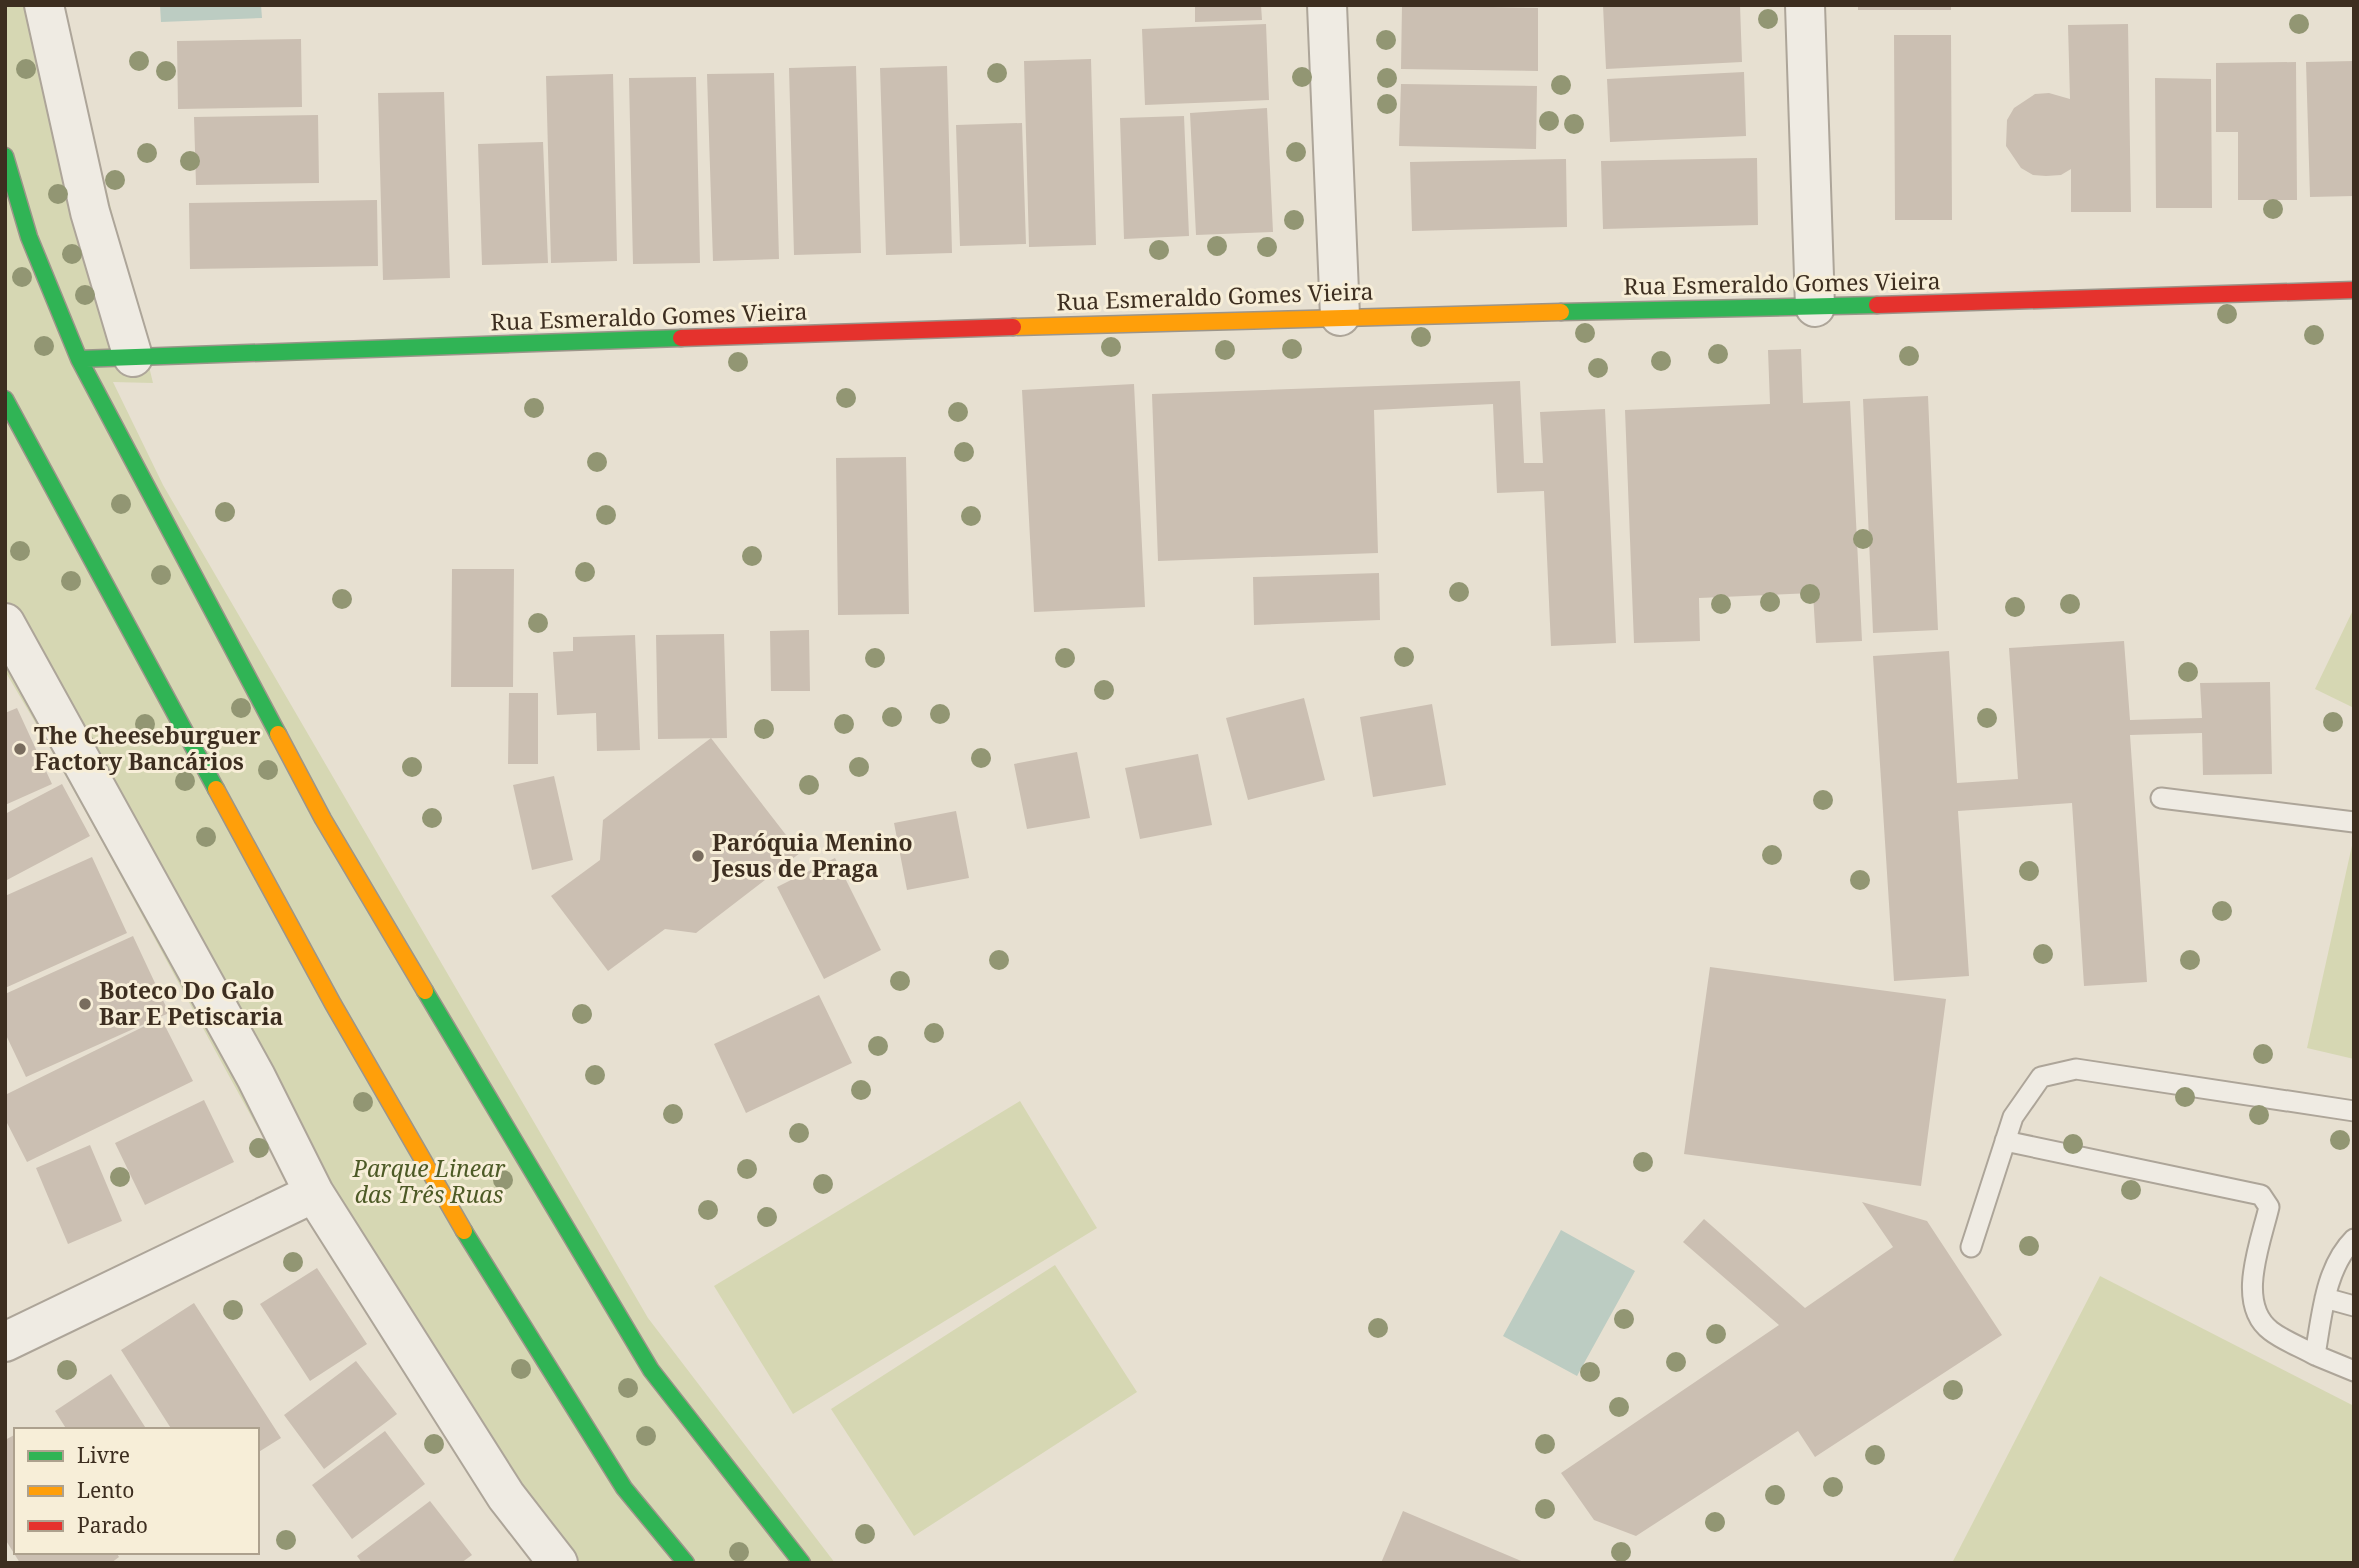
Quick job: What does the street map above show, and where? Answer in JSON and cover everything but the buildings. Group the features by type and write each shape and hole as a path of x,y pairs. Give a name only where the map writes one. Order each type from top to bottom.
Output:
{"main road":[{"path":"5,156 29,237 79,359 323,818 652,1370 802,1563"},
{"name":"Rua Esmeraldo Gomes Vieira","path":"79,359 1340,316 1815,307 2354,289"},
{"path":"5,399 333,1004 475,1250 624,1488 686,1563"}],"street":[{"path":"44,5 90,212 133,357"},
{"path":"1327,5 1340,316"},
{"path":"1805,5 1815,307"},
{"path":"5,623 249,1065 314,1193 506,1496 558,1563"},
{"path":"5,1342 314,1193"}],"lane":[{"path":"2161,798 2354,822"},
{"path":"1971,1247 2012,1117 2041,1077 2076,1069 2354,1111"},
{"path":"2005,1141 2261,1195 2269,1207 2252,1286 2254,1306 2269,1330 2315,1355 2354,1371"},
{"path":"2315,1355 2325,1298 2339,1254 2354,1239"},
{"path":"2325,1298 2354,1306"}],"green space":[{"name":"Parque Linear das Três Ruas","path":"5,5 62,5 153,383 113,382 163,485 648,1318 835,1563 532,1563 425,1406 324,1244 5,671"},
{"path":"2354,608 2354,708 2315,689"},
{"path":"2354,841 2354,1059 2307,1048"},
{"path":"1020,1101 1097,1228 793,1414 714,1286"},
{"path":"1055,1265 1137,1392 914,1536 831,1409"},
{"path":"2100,1276 2354,1406 2354,1563 1952,1563"}],"shaded area":[{"path":"160,5 261,5 262,18 161,22"},
{"path":"1561,1230 1635,1271 1577,1376 1503,1336"}],"traffic: fast":[{"path":"5,156 29,237 79,359 278,734"},
{"path":"1561,312 1877,305"},
{"path":"79,359 681,338"},
{"path":"5,399 216,789"},
{"path":"425,991 651,1370 802,1563"},
{"path":"464,1231 624,1488 686,1563"}],"traffic: slow":[{"path":"1013,327 1561,312"},
{"path":"278,734 323,819 425,991"},
{"path":"216,789 333,1004 464,1231"}],"traffic: jam":[{"path":"1877,305 2354,290"},
{"path":"681,338 1013,327"}],"place":[{"name":"The Cheeseburguer Factory Bancários","path":"20,749"},
{"name":"Paróquia Menino Jesus de Praga","path":"698,856"},
{"name":"Boteco Do Galo Bar E Petiscaria","path":"85,1004"}]}
